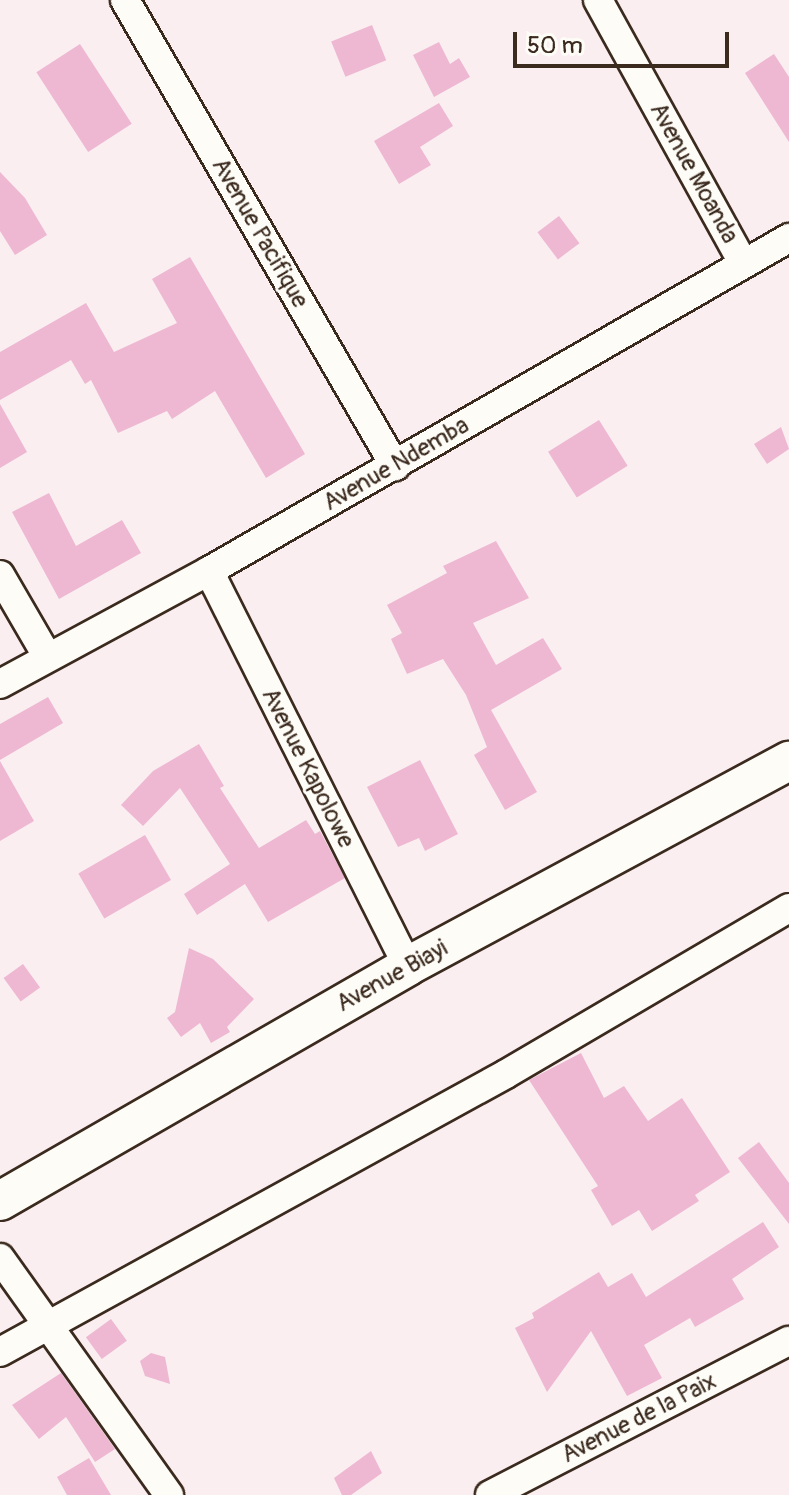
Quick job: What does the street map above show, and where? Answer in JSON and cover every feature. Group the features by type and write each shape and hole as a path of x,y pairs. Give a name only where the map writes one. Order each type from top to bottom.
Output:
{"street":[{"name":"Avenue Pacifique","path":"125,0 395,466"},
{"name":"Avenue Moanda","path":"598,0 743,263"},
{"name":"Avenue Ndemba","path":"0,684 395,466 789,238"},
{"name":"Avenue Kapolowe","path":"209,571 408,966"},
{"path":"0,575 47,656"},
{"name":"Avenue Biayi","path":"0,1201 408,966 789,761"},
{"path":"0,1352 506,1074 789,908"},
{"path":"0,1258 169,1495"},
{"name":"Avenue de la Paix","path":"490,1495 789,1341"}],"building":[{"path":"372,25 386,60 345,77 331,41"},
{"path":"439,42 450,64 459,58 470,77 434,97 413,55"},
{"path":"80,44 132,124 88,152 36,72"},
{"path":"774,54 789,77 789,142 745,73"},
{"path":"439,103 453,126 420,147 431,165 399,184 374,141"},
{"path":"0,172 25,198 47,235 15,255 0,231"},
{"path":"559,216 579,243 558,259 537,232"},
{"path":"190,257 305,454 266,478 215,391 172,419 167,411 118,433 91,380 85,384 71,360 0,400 0,352 86,303 114,352 177,323 152,279"},
{"path":"0,404 27,452 0,468"},
{"path":"599,420 628,466 577,498 548,452"},
{"path":"781,427 789,449 767,464 754,444"},
{"path":"49,493 76,546 122,520 141,553 59,599 12,512"},
{"path":"496,541 529,598 473,623 496,665 543,638 562,669 491,710 537,792 505,810 474,755 487,747 466,695 443,659 407,674 391,639 402,633 387,605 447,573 443,566"},
{"path":"48,697 63,723 0,760 0,724"},
{"path":"199,744 224,786 220,788 259,848 306,820 315,834 320,831 345,878 268,922 245,884 197,915 184,894 230,864 180,788 143,826 121,805 153,771"},
{"path":"420,760 458,834 425,851 419,838 398,847 367,787"},
{"path":"0,761 34,821 0,841"},
{"path":"145,835 171,880 104,919 78,874"},
{"path":"189,948 213,959 254,999 227,1027 230,1032 211,1043 200,1023 181,1037 167,1018 175,1012"},
{"path":"23,964 40,987 21,1002 4,978"},
{"path":"581,1053 604,1098 624,1086 648,1121 682,1098 730,1172 695,1195 699,1201 652,1231 639,1210 612,1226 591,1190 598,1186 529,1080"},
{"path":"759,1142 789,1183 789,1224 738,1158"},
{"path":"763,1222 779,1247 732,1279 744,1299 695,1327 690,1318 644,1345 662,1378 627,1396 591,1331 547,1392 515,1328 534,1318 532,1313 599,1272 608,1287 632,1273 646,1297"},
{"path":"111,1319 127,1341 102,1359 86,1337"},
{"path":"151,1353 165,1357 170,1384 145,1376 140,1361"},
{"path":"61,1373 115,1449 95,1462 66,1417 39,1439 12,1405"},
{"path":"371,1451 382,1473 351,1495 342,1495 334,1478"},
{"path":"89,1458 111,1495 67,1495 57,1477"}]}
